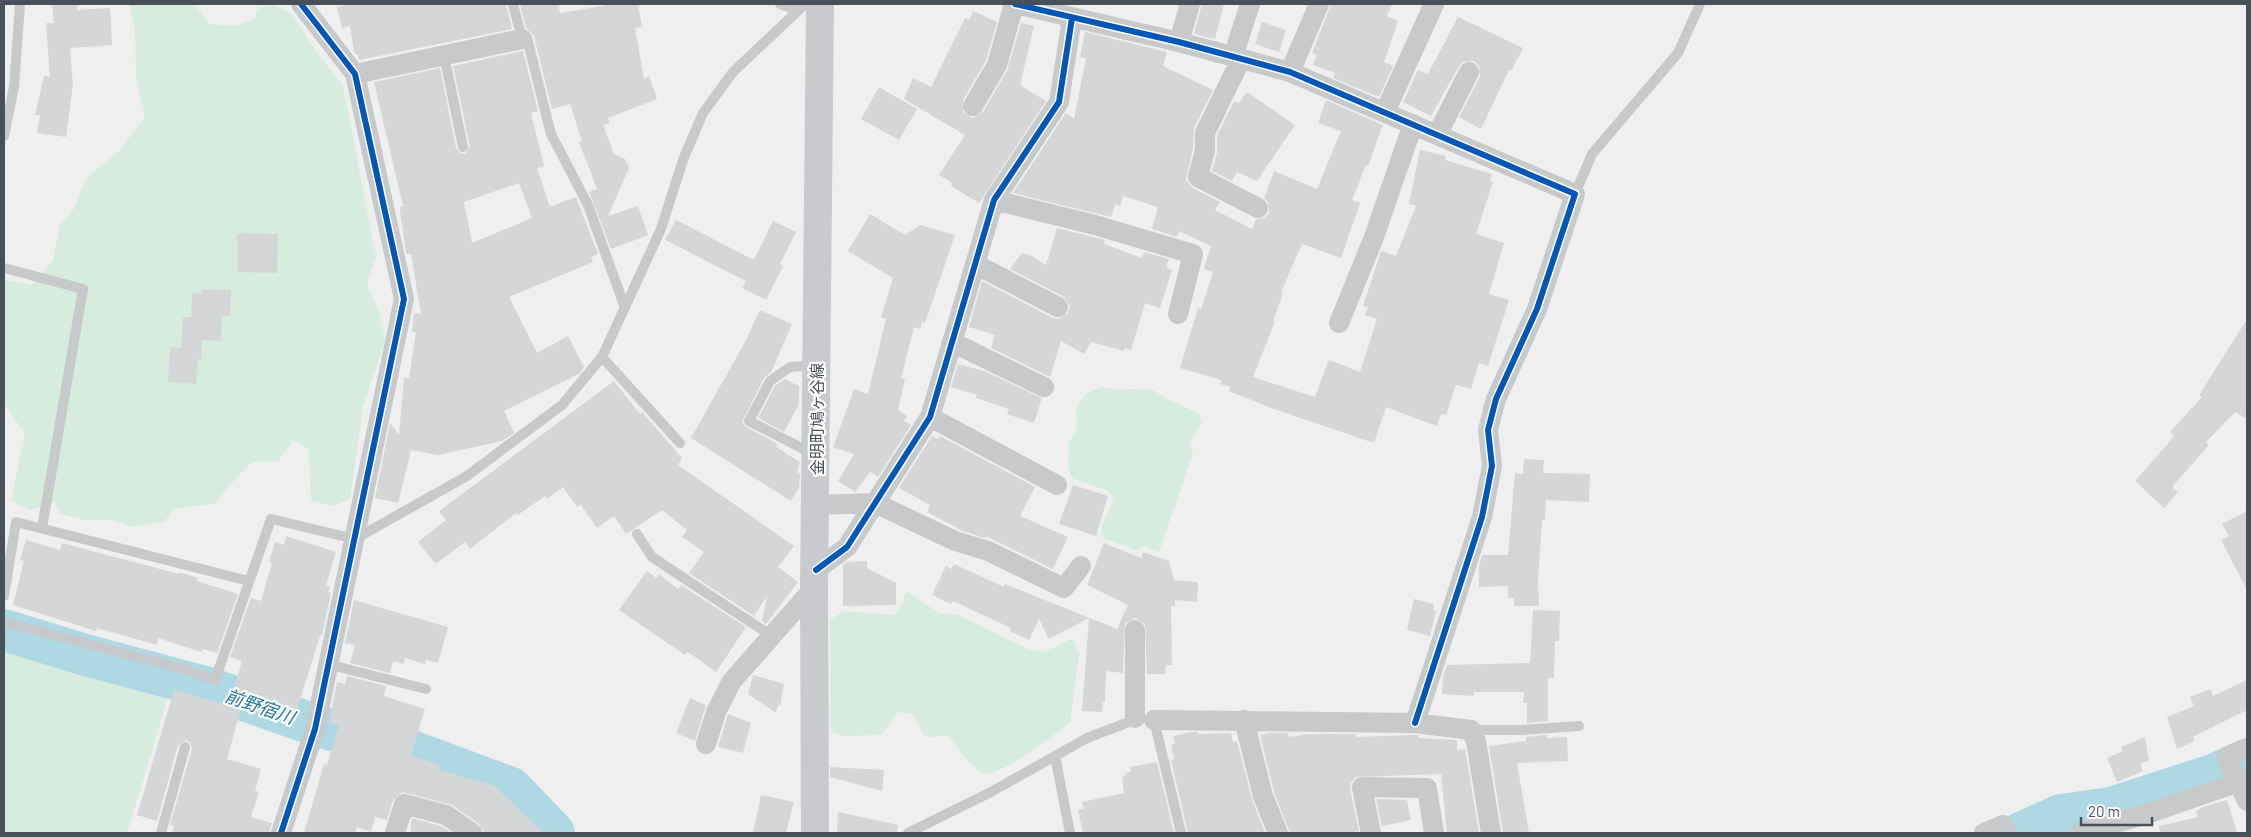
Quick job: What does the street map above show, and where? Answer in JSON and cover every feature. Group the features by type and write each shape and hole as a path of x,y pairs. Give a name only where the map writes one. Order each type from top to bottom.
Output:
{"main road":[{"name":"金明町鳩ヶ谷線","path":"808,6 817,365 815,833"}],"street":[{"path":"282,833 315,729 404,299 355,74 301,4"},
{"path":"973,106 997,65 1014,4 1066,12 1290,72 1575,194 1537,309 1496,399 1488,430 1492,466 1482,517 1415,723"},
{"path":"1179,42 1190,4"},
{"path":"1250,4 1237,58 1205,133 1205,150 1198,177 1258,208"},
{"path":"1290,72 1320,4"},
{"path":"1385,112 1434,4"},
{"path":"706,744 716,712 732,681 815,579 847,547 930,417 994,200 1059,102 1066,12"},
{"path":"355,74 522,39"},
{"path":"1437,135 1469,72"},
{"path":"1339,323 1374,237 1413,124"},
{"path":"994,200 1096,225 1193,254 1178,314"},
{"path":"975,264 1058,307"},
{"path":"952,342 1044,387"},
{"path":"930,417 1057,485"},
{"path":"816,505 875,502 955,541 988,551 1064,588 1081,566"},
{"path":"1135,630 1144,719 1415,723 1471,730 1476,741 1491,833"},
{"path":"1244,720 1263,796 1278,833"},
{"path":"2079,833 2244,788 2226,757 2247,748"},
{"path":"1370,833 1362,787 1427,788 1434,833"},
{"path":"395,833 404,804 446,815 472,833"},
{"path":"1984,833 2003,824 2007,833"}],"lane":[{"path":"4,136 14,87 20,4"},
{"path":"513,4 522,39 527,38 551,134 588,205 625,308"},
{"path":"780,4 808,6"},
{"path":"1575,194 1592,154 1678,53 1700,4"},
{"path":"4,622 132,657 177,667 215,680 272,519 355,539 467,476 562,405 602,357 661,229 683,160 703,113 733,72 808,6"},
{"path":"444,56 463,148"},
{"path":"4,268 83,289 42,528"},
{"path":"602,357 680,443"},
{"path":"816,456 749,421 770,381 790,367 817,365"},
{"path":"4,596 16,522 249,581"},
{"path":"637,534 652,557 770,636"},
{"path":"327,664 426,689"},
{"path":"908,833 991,792 1087,738 1144,719 1180,833"},
{"path":"1471,730 1521,730 1579,726"},
{"path":"161,833 185,747"},
{"path":"1055,756 1070,833"}],"green space":[{"path":"130,4 194,4 210,24 236,26 255,19 257,9 274,5 292,14 316,51 343,86 376,257 367,284 380,315 385,342 363,406 350,499 334,506 311,501 309,449 294,440 278,461 252,462 227,488 216,503 174,509 164,522 133,527 112,520 85,520 60,514 56,502 30,510 11,501 25,434 4,405 4,280 32,285 53,261 60,225 73,210 87,178 119,151 145,117 136,77 135,29"},
{"path":"1101,387 1115,390 1152,389 1165,398 1198,413 1202,422 1189,445 1193,453 1159,552 1144,546 1138,551 1103,538 1101,528 1114,499 1109,491 1072,478 1068,466 1069,442 1077,428 1076,409 1086,394"},
{"path":"906,591 939,613 958,615 1028,649 1044,652 1073,638 1079,655 1070,723 1041,745 1002,769 991,773 984,773 974,767 949,736 925,737 913,714 898,712 881,735 844,736 831,732 830,620 843,611 895,615 901,606"},
{"path":"6,632 174,677 127,833 4,833 4,634"}],"building":[{"path":"52,4 77,4 77,10 110,8 112,45 70,48 73,85 66,137 37,133 40,115 35,115 44,76 50,77 46,23 54,23"},
{"path":"350,4 506,4 512,29 359,60 358,55 354,53 350,26 342,28 337,7"},
{"path":"520,4 558,4 560,13 614,4 638,4 642,27 635,28 644,79 649,76 657,99 608,118 610,123 603,125 614,154 625,159 629,168 608,216 638,206 648,235 611,249 589,192 597,189 579,142 582,141 570,104 552,109 534,36 526,28"},
{"path":"1202,4 1224,4 1215,39 1194,34"},
{"path":"1331,4 1392,4 1387,16 1398,21 1384,62 1393,66 1379,97 1333,78 1335,73 1313,65 1317,55 1312,53"},
{"path":"973,11 997,22 986,60 963,100 963,112 973,118 983,112 1007,71 1021,23 1034,26 1020,85 1046,101 979,203 951,186 952,183 939,175 965,135 904,99 913,78 931,87 965,18 969,20"},
{"path":"1458,17 1523,48 1511,71 1509,70 1481,129 1459,117 1480,77 1479,66 1474,61 1463,62 1459,66 1431,116 1403,102 1418,70 1428,74"},
{"path":"1262,22 1286,30 1279,52 1255,44"},
{"path":"1085,32 1167,52 1163,66 1213,90 1194,128 1193,148 1186,180 1193,188 1220,202 1215,210 1252,229 1256,219 1264,218 1269,213 1268,202 1264,198 1274,171 1317,189 1341,131 1318,123 1326,100 1383,125 1368,166 1366,165 1352,200 1360,203 1341,258 1302,244 1281,292 1283,293 1273,321 1275,321 1253,377 1315,397 1329,360 1360,372 1377,319 1365,315 1368,307 1363,306 1381,251 1396,256 1416,206 1409,204 1420,150 1446,156 1445,160 1492,174 1490,181 1493,182 1476,234 1504,243 1489,294 1509,300 1488,366 1479,363 1471,389 1456,385 1446,415 1441,414 1437,426 1386,407 1374,443 1274,409 1229,391 1230,387 1220,384 1222,380 1180,368 1198,308 1201,309 1213,272 1204,269 1211,246 1179,231 1177,237 1152,229 1158,207 1123,196 1120,206 1115,204 1111,217 1013,193 1066,113 1074,119 1086,58 1080,57"},
{"path":"523,51 538,111 531,113 544,166 537,168 550,207 576,197 598,254 591,257 593,262 509,297 537,353 568,336 584,367 579,374 504,411 514,433 502,441 438,455 411,450 398,503 375,498 390,423 399,435 404,378 409,378 416,332 412,332 414,313 421,314 411,254 406,254 400,211 400,207 403,206 374,82 440,68 456,148 460,153 465,154 470,146 453,66","holes":["519,183 532,218 472,243 464,202"]},
{"path":"879,87 917,109 899,140 861,119"},
{"path":"1247,92 1295,125 1257,181 1237,172 1232,181 1212,171 1217,153 1217,136 1234,101 1239,103"},
{"path":"870,214 905,235 920,225 955,235 925,323 922,322 920,329 914,327 901,378 905,379 898,410 907,416 904,421 911,425 878,477 870,472 855,492 838,481 854,454 833,447 854,389 868,394 886,319 881,317 893,278 848,251"},
{"path":"676,220 754,260 773,221 796,232 780,264 783,266 766,300 742,288 746,281 665,240"},
{"path":"1057,228 1105,240 1104,244 1142,258 1144,252 1169,259 1166,267 1172,270 1160,308 1145,303 1131,350 1125,348 1124,351 1091,342 1084,354 1061,341 1050,377 991,348 995,335 969,327 982,281 1053,318 1059,319 1068,313 1070,306 1064,297 1010,269 1022,253 1032,256 1046,265 1047,260 1052,262 1048,259"},
{"path":"237,233 278,234 277,273 237,272"},
{"path":"201,289 231,290 230,316 222,316 221,341 202,340 201,359 198,359 196,384 168,382 170,347 181,348 183,317 191,317 192,293 201,294"},
{"path":"760,310 792,324 771,372 764,378 742,422 746,427 778,444 776,447 800,462 797,472 800,474 799,488 791,501 691,438 745,342"},
{"path":"2247,319 2247,419 2235,412 2206,442 2209,445 2172,487 2178,492 2164,508 2135,481 2174,435 2170,432 2202,397 2199,395"},
{"path":"958,364 984,371 1042,398 1034,423 1007,414 1009,409 976,398 977,395 951,387"},
{"path":"785,379 799,386 799,404 784,432 758,418 775,386"},
{"path":"614,381 640,414 642,412 682,458 678,465 794,546 778,567 798,582 766,624 762,621 767,596 754,616 689,573 704,552 682,537 687,530 662,510 626,534 614,516 597,528 581,505 577,507 563,487 547,499 545,496 518,515 516,513 470,549 465,542 437,563 434,562 418,542 446,520 439,511"},
{"path":"932,436 938,439 940,436 1035,487 1020,516 1068,537 1053,569 986,536 985,538 963,531 927,512 930,505 899,488"},
{"path":"1524,459 1544,460 1543,473 1590,474 1589,502 1546,500 1545,520 1542,520 1538,580 1539,606 1514,606 1514,598 1508,598 1508,586 1479,587 1479,566 1482,555 1508,555 1515,473 1523,474"},
{"path":"1073,485 1108,496 1096,536 1059,524"},
{"path":"2247,511 2247,590 2221,540 2229,536 2222,524"},
{"path":"286,536 336,552 326,585 330,586 328,592 331,593 322,635 320,636 296,712 233,691 242,661 230,657 251,598 261,601 272,563 269,562 275,542 284,545"},
{"path":"26,540 60,550 62,543 179,574 179,572 198,578 197,581 238,594 217,653 203,649 201,652 158,638 157,645 97,628 96,631 13,605 24,561 20,560"},
{"path":"1104,543 1141,558 1143,552 1169,561 1174,580 1198,582 1197,602 1175,600 1175,606 1171,606 1172,665 1166,665 1165,674 1147,674 1145,624 1135,618 1125,624 1123,673 1106,671 1105,702 1103,702 1102,712 1082,711 1089,618 1049,639 1039,619 1029,640 1010,631 1011,628 953,601 951,604 932,595 946,566 951,569 954,564 1004,587 1005,584 1117,629 1128,605 1087,585"},
{"path":"867,561 867,568 896,583 896,605 843,606 843,565 847,562"},
{"path":"647,571 656,578 659,574 678,589 681,585 746,627 716,672 688,652 685,655 619,610"},
{"path":"1414,599 1434,604 1433,610 1436,611 1430,636 1407,630"},
{"path":"354,600 448,627 438,663 426,660 425,664 405,658 404,664 393,661 390,673 350,663 355,645 345,643"},
{"path":"1533,610 1560,611 1559,641 1555,641 1554,678 1548,678 1548,721 1527,723 1527,703 1523,703 1524,692 1474,692 1474,696 1442,694 1443,677 1447,665 1530,663"},
{"path":"753,675 784,684 780,706 778,705 776,713 748,694"},
{"path":"347,676 386,686 384,696 425,709 411,756 440,765 439,770 495,786 543,833 484,833 479,824 452,805 402,792 393,800 387,820 375,817 371,832 357,827 355,833 304,833 324,764 327,765 339,725 329,722 337,682 345,684"},
{"path":"2247,680 2247,710 2193,737 2195,741 2177,749 2167,717 2194,706 2190,697 2210,689 2213,696"},
{"path":"174,690 241,709 227,759 261,769 255,791 259,792 251,817 272,823 269,833 172,833 174,826 170,825 192,749 190,743 186,740 178,745 157,821 137,815"},
{"path":"690,698 706,705 695,741 676,733"},
{"path":"728,714 751,723 743,753 718,747"},
{"path":"1198,732 1198,734 1231,733 1233,742 1237,741 1252,799 1265,833 1188,833 1171,760 1174,759 1171,745 1175,744 1173,736"},
{"path":"1288,733 1289,737 1308,734 1356,734 1356,737 1418,735 1418,738 1457,740 1457,750 1465,749 1479,833 1447,833 1441,774 1356,777 1351,782 1350,789 1359,831 1348,833 1290,833 1274,792 1260,735"},
{"path":"1547,735 1547,738 1567,737 1568,761 1517,763 1529,833 1503,833 1489,746 1526,741 1526,737"},
{"path":"2145,737 2149,760 2140,764 2143,771 2117,782 2107,758 2123,751 2121,747"},
{"path":"1157,762 1174,833 1083,833 1078,810 1084,809 1082,802 1124,793 1122,777 1126,776 1125,773 1131,772 1130,767"},
{"path":"830,767 884,770 882,791 830,777"},
{"path":"761,795 794,802 786,833 753,833"},
{"path":"1376,799 1407,800 1411,820 1382,826"},
{"path":"2227,800 2237,833 2160,833 2159,826 2198,817 2196,811"},
{"path":"838,812 898,825 897,833 837,833"},
{"path":"412,818 441,826 452,833 410,833"}],"waterway":[{"name":"前野宿川","path":"4,630 89,656 209,688 324,728 406,749 511,788 554,833"},
{"name":"前野宿川","path":"2021,833 2061,815 2111,808 2213,775 2247,760"}],"cycle path":[{"path":"281,833 315,729 404,299 355,74 301,4"},
{"path":"1015,4 1179,42 1290,72 1575,194 1537,309 1496,399 1488,430 1492,466 1482,517 1415,723"},
{"path":"816,570 847,547 930,417 994,200 1059,102 1072,18"}]}
